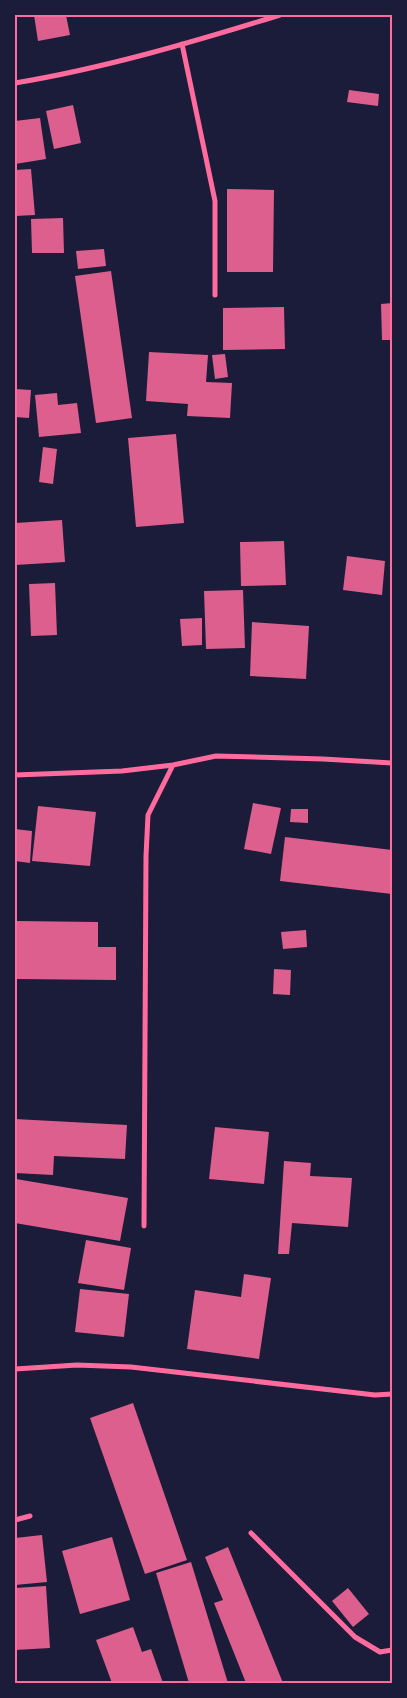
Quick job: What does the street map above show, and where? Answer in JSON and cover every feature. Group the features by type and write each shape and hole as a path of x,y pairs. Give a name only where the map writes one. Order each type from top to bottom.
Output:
{"street":[{"path":"15,83 58,76 182,44 280,15"},
{"path":"182,44 215,201 215,295"},
{"path":"15,775 122,771 173,765 216,756 323,759 392,764"},
{"path":"144,1226 146,856 148,816 173,765"},
{"path":"15,1369 77,1365 131,1367 375,1395 392,1394"},
{"path":"15,1520 30,1516"},
{"path":"251,1532 355,1637 380,1652 392,1650"}],"building":[{"path":"34,15 66,15 70,35 38,41"},
{"path":"349,90 379,94 378,106 347,102"},
{"path":"73,105 81,143 54,149 46,111"},
{"path":"40,118 46,159 15,164 15,121"},
{"path":"31,169 35,215 15,216 15,170"},
{"path":"227,189 274,190 273,272 227,272"},
{"path":"63,218 64,253 32,253 31,219"},
{"path":"104,249 106,266 78,269 76,251"},
{"path":"111,271 132,418 96,423 75,276"},
{"path":"392,303 392,340 382,340 381,304"},
{"path":"284,307 285,349 223,350 223,308"},
{"path":"149,352 208,355 206,382 232,383 230,418 187,416 188,404 146,401"},
{"path":"225,354 228,377 215,379 212,355"},
{"path":"15,389 31,390 29,418 15,417"},
{"path":"57,393 58,405 77,403 81,433 39,437 35,395"},
{"path":"176,434 184,523 136,527 128,438"},
{"path":"43,447 57,449 53,484 39,482"},
{"path":"62,520 65,562 15,565 15,523"},
{"path":"284,541 286,585 241,586 240,542"},
{"path":"347,556 385,561 382,595 343,590"},
{"path":"55,583 57,635 31,636 29,584"},
{"path":"243,590 245,648 206,649 204,591"},
{"path":"202,618 202,645 182,646 180,619"},
{"path":"252,622 309,626 306,679 250,676"},
{"path":"253,803 281,808 271,854 244,849"},
{"path":"38,806 96,812 90,866 32,861"},
{"path":"291,809 308,809 308,823 290,822"},
{"path":"15,829 32,831 30,863 15,861"},
{"path":"285,837 392,850 392,894 280,881"},
{"path":"17,921 98,922 98,947 116,947 116,980 16,979"},
{"path":"306,930 307,947 283,949 281,932"},
{"path":"274,969 291,970 290,995 273,994"},
{"path":"15,1119 127,1125 125,1159 54,1156 53,1175 15,1173"},
{"path":"215,1127 269,1132 264,1184 209,1179"},
{"path":"284,1161 311,1163 310,1176 352,1178 348,1227 292,1223 289,1254 278,1254"},
{"path":"16,1179 128,1198 120,1241 15,1223"},
{"path":"86,1240 131,1248 124,1290 78,1283"},
{"path":"244,1274 271,1278 259,1359 187,1349 195,1290 241,1297"},
{"path":"80,1289 129,1294 124,1337 75,1332"},
{"path":"133,1403 187,1560 145,1574 90,1418"},
{"path":"42,1535 47,1582 15,1585 15,1538"},
{"path":"112,1537 130,1600 80,1614 62,1551"},
{"path":"228,1547 283,1683 246,1683 214,1603 223,1600 205,1557"},
{"path":"191,1562 228,1683 189,1683 156,1573"},
{"path":"46,1586 50,1648 15,1650 15,1588"},
{"path":"348,1588 369,1614 353,1627 332,1601"},
{"path":"133,1627 142,1652 151,1649 163,1683 112,1683 96,1640"}]}
